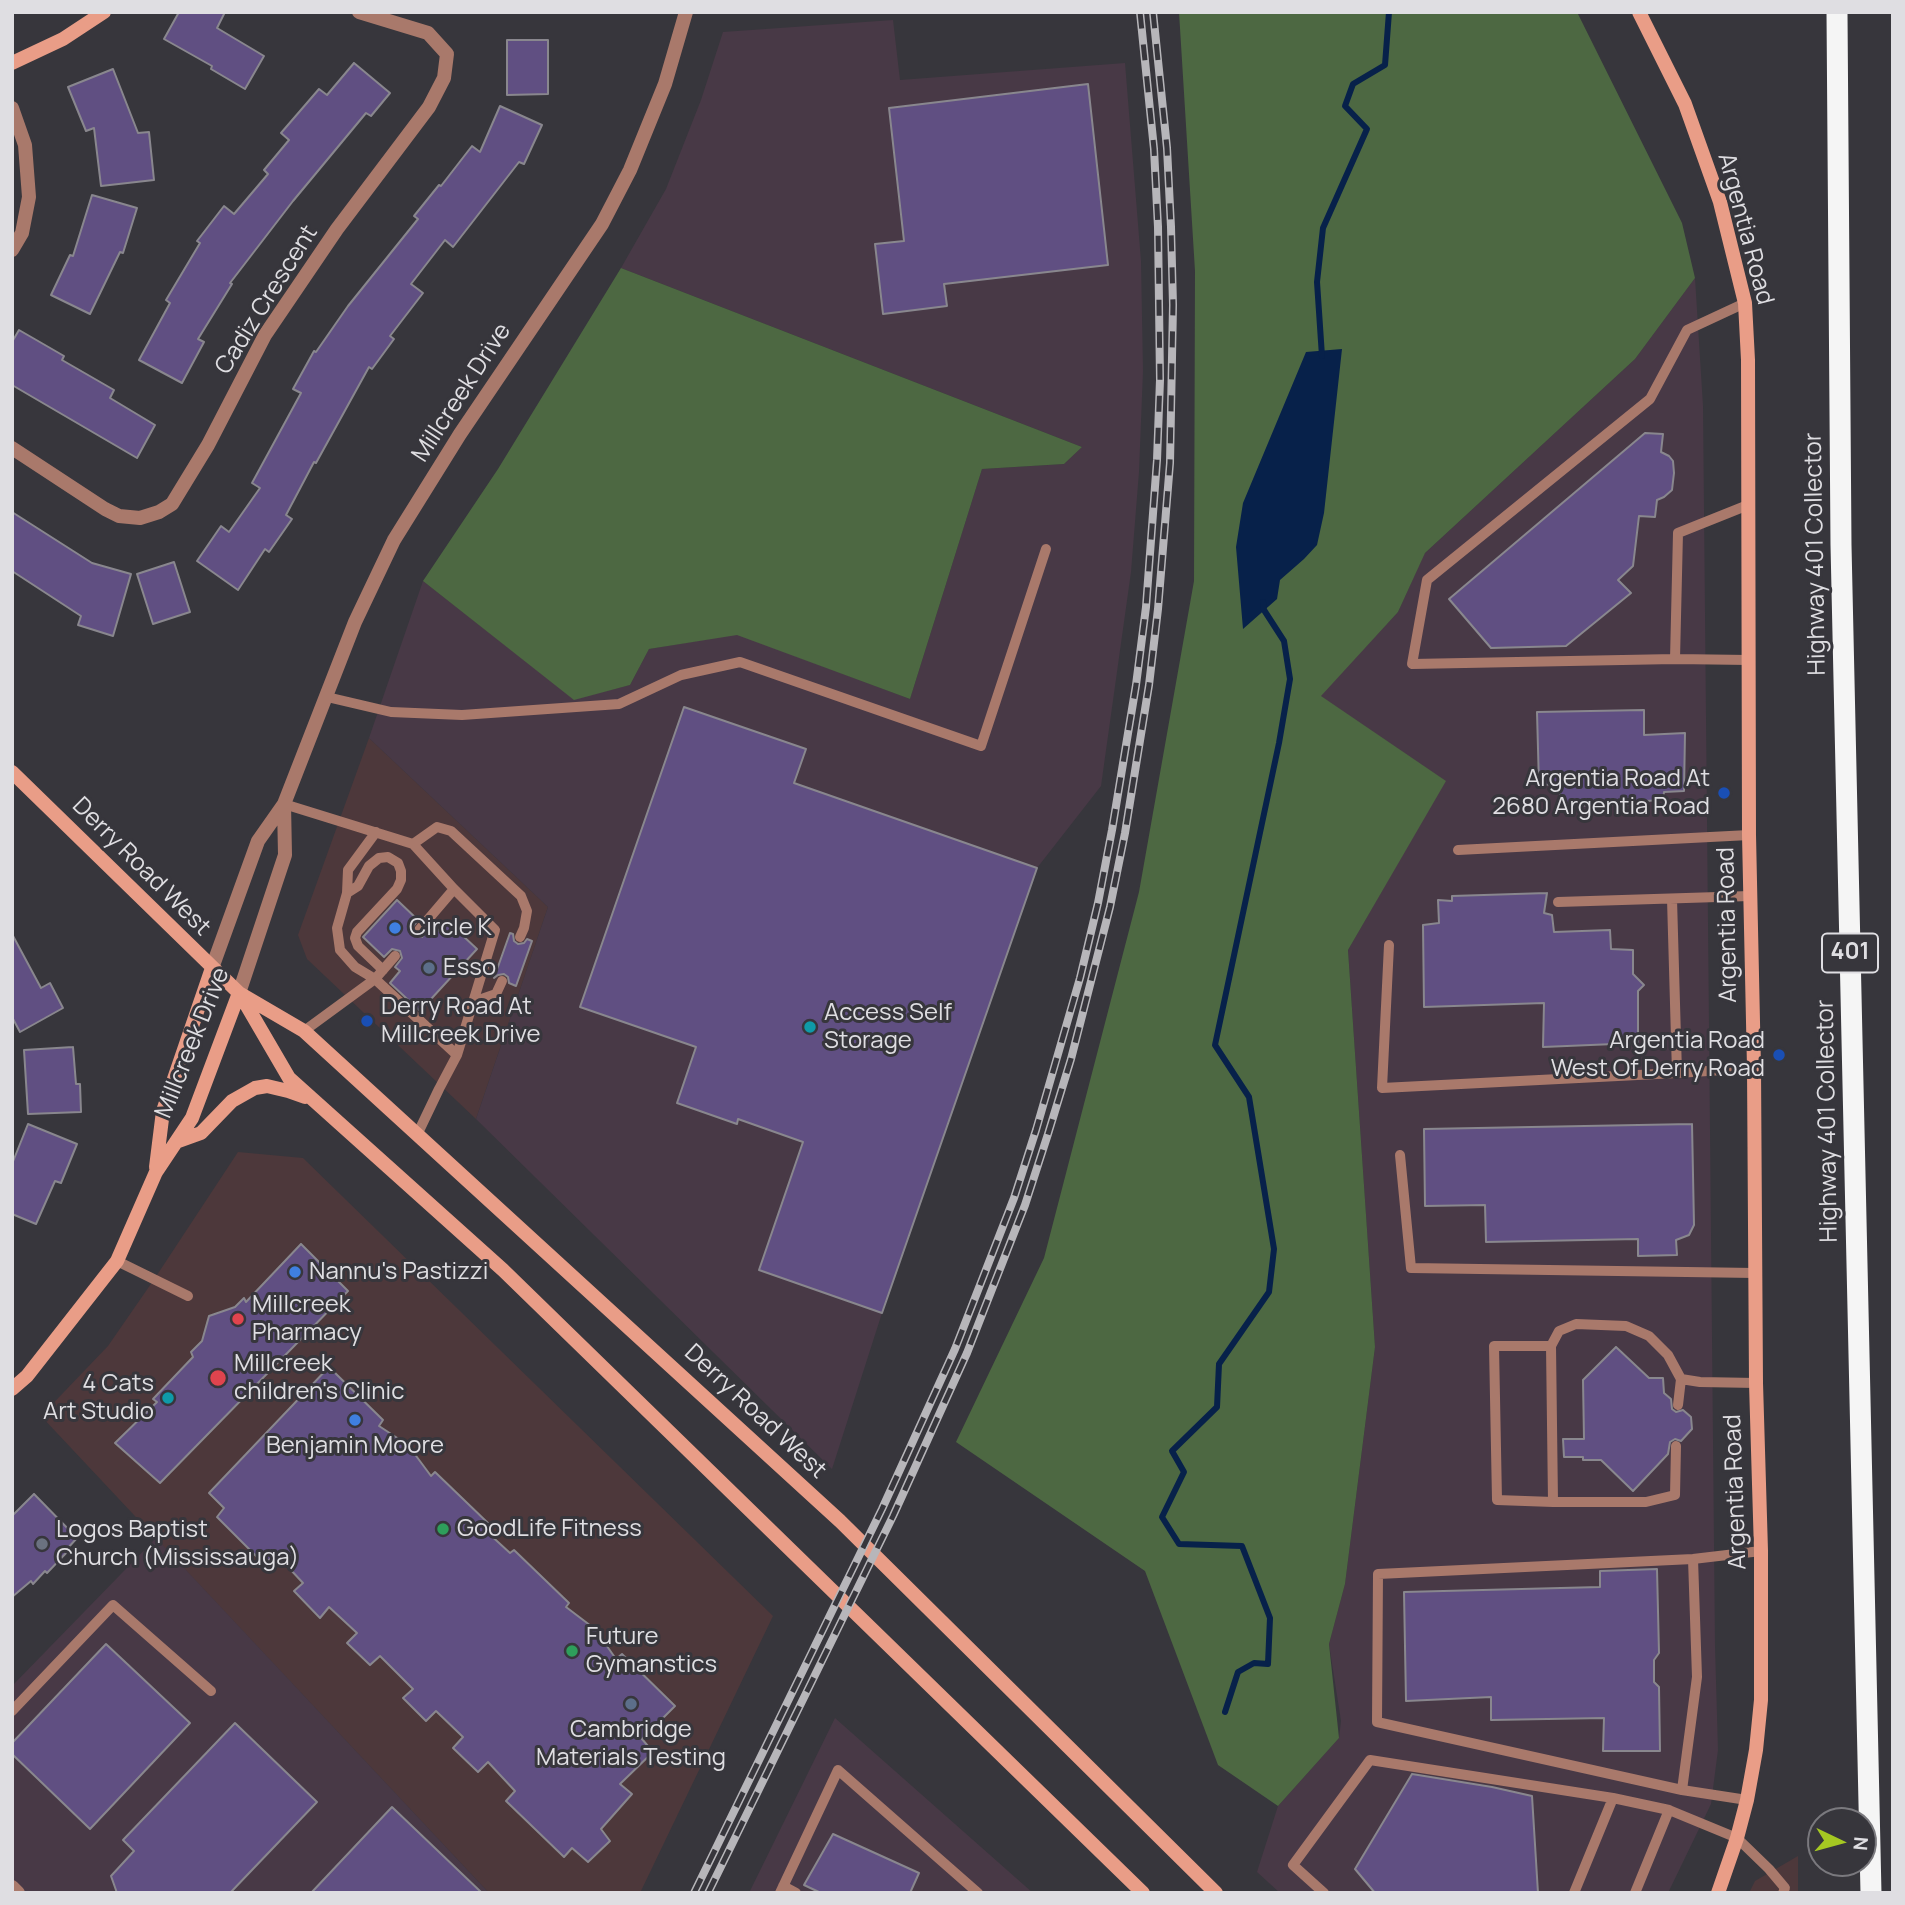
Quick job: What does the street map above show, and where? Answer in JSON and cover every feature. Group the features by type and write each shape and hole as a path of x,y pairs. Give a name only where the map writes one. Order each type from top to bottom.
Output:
{"highway":[{"name":"Highway 401 Collector","path":"1838,12 1841,545 1871,1893"}],"main road":[{"path":"12,63 64,39 104,12"},
{"name":"Argentia Road","path":"1639,12 1685,104 1720,202 1745,303 1748,360 1749,835 1761,1700 1747,1800 1718,1893"},
{"name":"Derry Road West","path":"12,772 239,993 304,1031 840,1521 1216,1893"},
{"name":"Millcreek Drive","path":"156,1172 163,1111 212,968"},
{"name":"Derry Road West","path":"239,993 289,1077 513,1280 1143,1893"},
{"name":"Millcreek Drive","path":"12,1389 27,1376 117,1261 156,1172 192,1118 239,993"},
{"path":"176,1142 201,1133 232,1101 255,1088 267,1086 312,1099"}],"street":[{"name":"Cadiz Crescent","path":"12,448 119,516 141,518 159,512 172,503 208,445 265,335 337,229 429,107 444,78 447,54 428,33 359,12"},
{"name":"Millcreek Drive","path":"212,968 258,841 284,804 355,622 394,540 460,434 602,224 630,170 666,84 686,12"},
{"path":"12,108 25,145 29,197 22,233 12,250"},
{"name":"Millcreek Drive","path":"239,993 285,855 284,804"},
{"path":"12,1887 18,1893"}],"lane":[{"path":"1745,303 1687,330 1650,399 1427,580 1412,664 1749,660"},
{"path":"1675,659 1678,533 1748,505"},
{"path":"327,697 391,712 462,715 619,704 681,676 740,662 981,746 1046,549"},
{"path":"284,804 413,844 495,929 457,1055 417,1135"},
{"path":"413,844 438,827 451,831 521,896 527,911 520,937"},
{"path":"376,832 348,870 347,894 337,928 340,950 355,967 375,979 457,1055"},
{"path":"1458,850 1749,835"},
{"path":"347,894 358,886 369,866 379,858 388,857 398,863 401,880 397,890 357,932 355,939 358,946 383,970"},
{"path":"419,930 454,889"},
{"path":"1558,902 1750,896"},
{"path":"1672,899 1677,1073"},
{"path":"1388,945 1382,1088 1754,1068"},
{"path":"304,1031 375,979 395,956"},
{"path":"473,1002 496,995 502,981"},
{"path":"1400,1156 1411,1268 1755,1273"},
{"path":"117,1261 188,1296"},
{"path":"1553,1502 1551,1346 1559,1331 1576,1324 1626,1326 1649,1336 1668,1355 1681,1379 1678,1405"},
{"path":"1551,1346 1494,1346 1497,1500 1646,1502 1675,1495 1676,1446"},
{"path":"1681,1379 1756,1383"},
{"path":"1747,1800 1682,1790 1377,1722 1378,1574 1693,1559 1761,1551"},
{"path":"1682,1790 1697,1678 1693,1559"},
{"path":"12,1711 113,1605 211,1691"},
{"path":"1324,1893 1293,1865 1370,1760 1613,1798 1669,1810 1737,1838 1769,1868 1785,1888 1783,1893"},
{"path":"796,1893 781,1890 838,1770 978,1893"},
{"path":"1574,1893 1613,1798"},
{"path":"1634,1893 1669,1810"}],"shaded area":[{"path":"893,20 900,80 1125,63 1141,261 1143,371 1139,472 1131,572 1101,786 1037,868 882,1313 832,1469 476,1119 548,907 369,738 423,581 574,699 630,685 649,649 737,634 910,699 982,469 1064,464 1082,447 621,268 666,189 701,100 723,32"},
{"path":"1695,278 1703,406 1718,1750 1711,1804 1668,1893 1280,1893 1257,1872 1278,1806 1339,1738 1341,1721 1329,1644 1345,1584 1375,1347 1348,950 1445,781 1320,696 1398,612 1424,554 1635,359"},
{"path":"369,738 548,907 476,1119 307,959 298,935"},
{"path":"238,1152 303,1158 773,1616 640,1893 489,1893 41,1416 108,1346"},
{"path":"156,1538 489,1893 12,1893 12,1686"},
{"path":"835,1718 1033,1893 749,1893"},
{"path":"1798,1856 1798,1893 1749,1893 1755,1881"}],"green space":[{"path":"1179,12 1577,12 1682,223 1695,278 1635,359 1425,553 1398,612 1321,696 1446,781 1348,950 1375,1347 1345,1584 1329,1644 1339,1738 1278,1806 1218,1765 1145,1571 956,1442 1044,1258 1139,892 1194,581 1195,271"},
{"path":"621,268 1082,447 1064,464 982,469 910,699 737,635 649,649 630,685 574,700 423,581 498,469"}],"water":[{"path":"1342,349 1324,513 1317,545 1280,580 1277,599 1243,629 1236,547 1243,503 1306,352"}],"building":[{"path":"179,12 225,12 217,28 264,56 245,89 211,69 212,66 164,39"},
{"path":"507,40 548,40 548,94 507,95"},
{"path":"354,63 390,93 371,116 366,113 230,283 232,284 198,339 204,342 182,383 139,360 170,303 166,300 200,243 197,241 224,206 234,214 268,174 264,170 289,140 281,133 319,89 327,95"},
{"path":"113,69 138,133 149,132 154,180 101,186 94,128 86,131 68,87"},
{"path":"1088,84 1108,265 944,284 947,306 883,314 875,244 904,241 889,108"},
{"path":"500,106 542,125 524,164 519,162 453,247 445,240 411,284 423,293 390,336 394,339 372,369 369,367 286,515 292,519 269,552 265,549 238,590 197,561 221,526 229,532 260,488 252,483 301,393 293,389 314,351 316,352 348,306 418,219 414,216 439,185 441,186 472,146 480,152"},
{"path":"92,195 137,208 123,253 120,252 90,314 51,295 70,255 73,256"},
{"path":"19,330 64,356 62,360 114,390 110,398 155,425 137,458 12,385 12,342"},
{"path":"1645,433 1663,434 1661,452 1673,461 1674,473 1672,490 1657,500 1655,517 1639,516 1633,566 1618,580 1631,593 1566,646 1491,648 1449,599"},
{"path":"12,512 92,563 131,574 113,636 78,625 81,616 12,571"},
{"path":"174,562 190,612 153,624 137,574"},
{"name":"Access Self Storage","path":"684,707 806,749 794,783 1037,868 882,1313 759,1270 803,1142 738,1119 737,1124 677,1103 696,1047 580,1007"},
{"path":"1644,710 1644,735 1685,733 1684,791 1664,792 1663,800 1645,801 1645,804 1560,806 1560,784 1539,785 1537,712"},
{"path":"1547,893 1544,913 1552,915 1554,932 1610,930 1611,949 1633,950 1633,974 1644,985 1638,991 1638,1043 1543,1047 1544,1003 1424,1007 1423,925 1439,923 1438,900 1452,901 1452,896"},
{"path":"397,900 418,920 412,928 415,936 422,937 429,930 434,935 447,921 477,949 420,1011 390,983 400,971 395,967 402,958 400,951 392,949 384,957 363,937"},
{"path":"510,933 518,944 527,939 532,941 516,986 509,983 504,974 494,978"},
{"path":"12,934 41,988 50,983 63,1008 20,1032 12,1017"},
{"path":"73,1047 76,1084 80,1084 81,1112 28,1114 24,1050"},
{"path":"28,1124 77,1144 61,1183 55,1181 36,1224 12,1214 12,1164"},
{"path":"1692,1124 1694,1225 1689,1235 1676,1240 1677,1255 1638,1256 1638,1239 1486,1242 1485,1205 1425,1206 1424,1129"},
{"name":"Millcreek children's Clinic","path":"301,1244 348,1291 160,1483 115,1443 157,1402 153,1399 193,1357 191,1352 202,1341 209,1316 235,1307 244,1298 246,1302"},
{"path":"1616,1347 1649,1378 1663,1378 1664,1393 1671,1399 1672,1409 1676,1412 1683,1410 1691,1417 1692,1429 1681,1441 1675,1439 1670,1442 1668,1454 1633,1491 1601,1460 1564,1457 1563,1439 1584,1439 1583,1380"},
{"path":"329,1367 383,1420 379,1426 408,1445 431,1476 435,1472 489,1524 486,1531 510,1553 514,1550 569,1603 566,1607 595,1629 616,1659 622,1654 675,1706 642,1739 653,1752 620,1784 632,1794 601,1829 610,1841 588,1862 572,1848 564,1857 506,1801 515,1791 488,1762 478,1772 453,1748 463,1737 436,1711 426,1721 403,1698 413,1689 380,1656 370,1665 347,1643 357,1633 329,1607 320,1618 294,1591 303,1583 276,1554 264,1564 217,1517 224,1508 209,1493"},
{"name":"Logos Baptist Church (Mississauga)","path":"34,1494 77,1538 47,1573 45,1571 33,1584 31,1581 12,1597 12,1516"},
{"path":"1657,1569 1659,1653 1654,1660 1654,1682 1659,1687 1660,1751 1603,1751 1604,1718 1491,1720 1491,1697 1406,1701 1404,1592 1600,1587 1600,1571"},
{"path":"106,1644 190,1723 90,1829 12,1754 12,1743"},
{"path":"235,1723 317,1802 230,1893 117,1893 111,1876 134,1851 123,1840"},
{"path":"1412,1774 1532,1796 1538,1893 1375,1893 1355,1869"},
{"path":"392,1807 482,1893 311,1893"},
{"path":"833,1834 919,1873 910,1893 821,1893 804,1885"}],"waterway":[{"path":"1322,356 1317,282 1323,228 1367,129 1345,106 1353,84 1385,65 1389,12"},
{"path":"1225,1712 1238,1672 1254,1663 1268,1664 1270,1618 1242,1546 1179,1544 1162,1517 1184,1472 1172,1451 1217,1407 1219,1364 1269,1292 1274,1249 1249,1097 1215,1045 1290,679 1284,641 1264,610 1263,602"}],"railway":[{"path":"694,1893 882,1509 955,1349 1014,1198 1036,1130 1080,978 1098,903 1136,685 1146,607 1157,460 1160,380 1158,227 1154,149 1140,12"},
{"path":"708,1893 893,1516 967,1353 1025,1205 1048,1134 1071,1059 1110,907 1149,685 1170,463 1173,305 1171,227 1167,148 1153,12"}],"place":[{"name":"Argentia Road At 2680 Argentia Road","path":"1724,793"},
{"name":"Circle K","path":"395,928"},
{"name":"Esso","path":"429,968"},
{"name":"Derry Road At Millcreek Drive","path":"367,1021"},
{"name":"Access Self Storage","path":"810,1027"},
{"name":"Argentia Road West Of Derry Road","path":"1779,1055"},
{"name":"Nannu's Pastizzi","path":"295,1272"},
{"name":"Millcreek Pharmacy","path":"238,1319"},
{"name":"Millcreek children's Clinic","path":"218,1378"},
{"name":"4 Cats Art Studio","path":"168,1398"},
{"name":"Benjamin Moore","path":"355,1420"},
{"name":"GoodLife Fitness","path":"443,1529"},
{"name":"Logos Baptist Church (Mississauga)","path":"42,1544"},
{"name":"Future Gymanstics","path":"572,1651"},
{"name":"Cambridge Materials Testing","path":"631,1704"}]}
